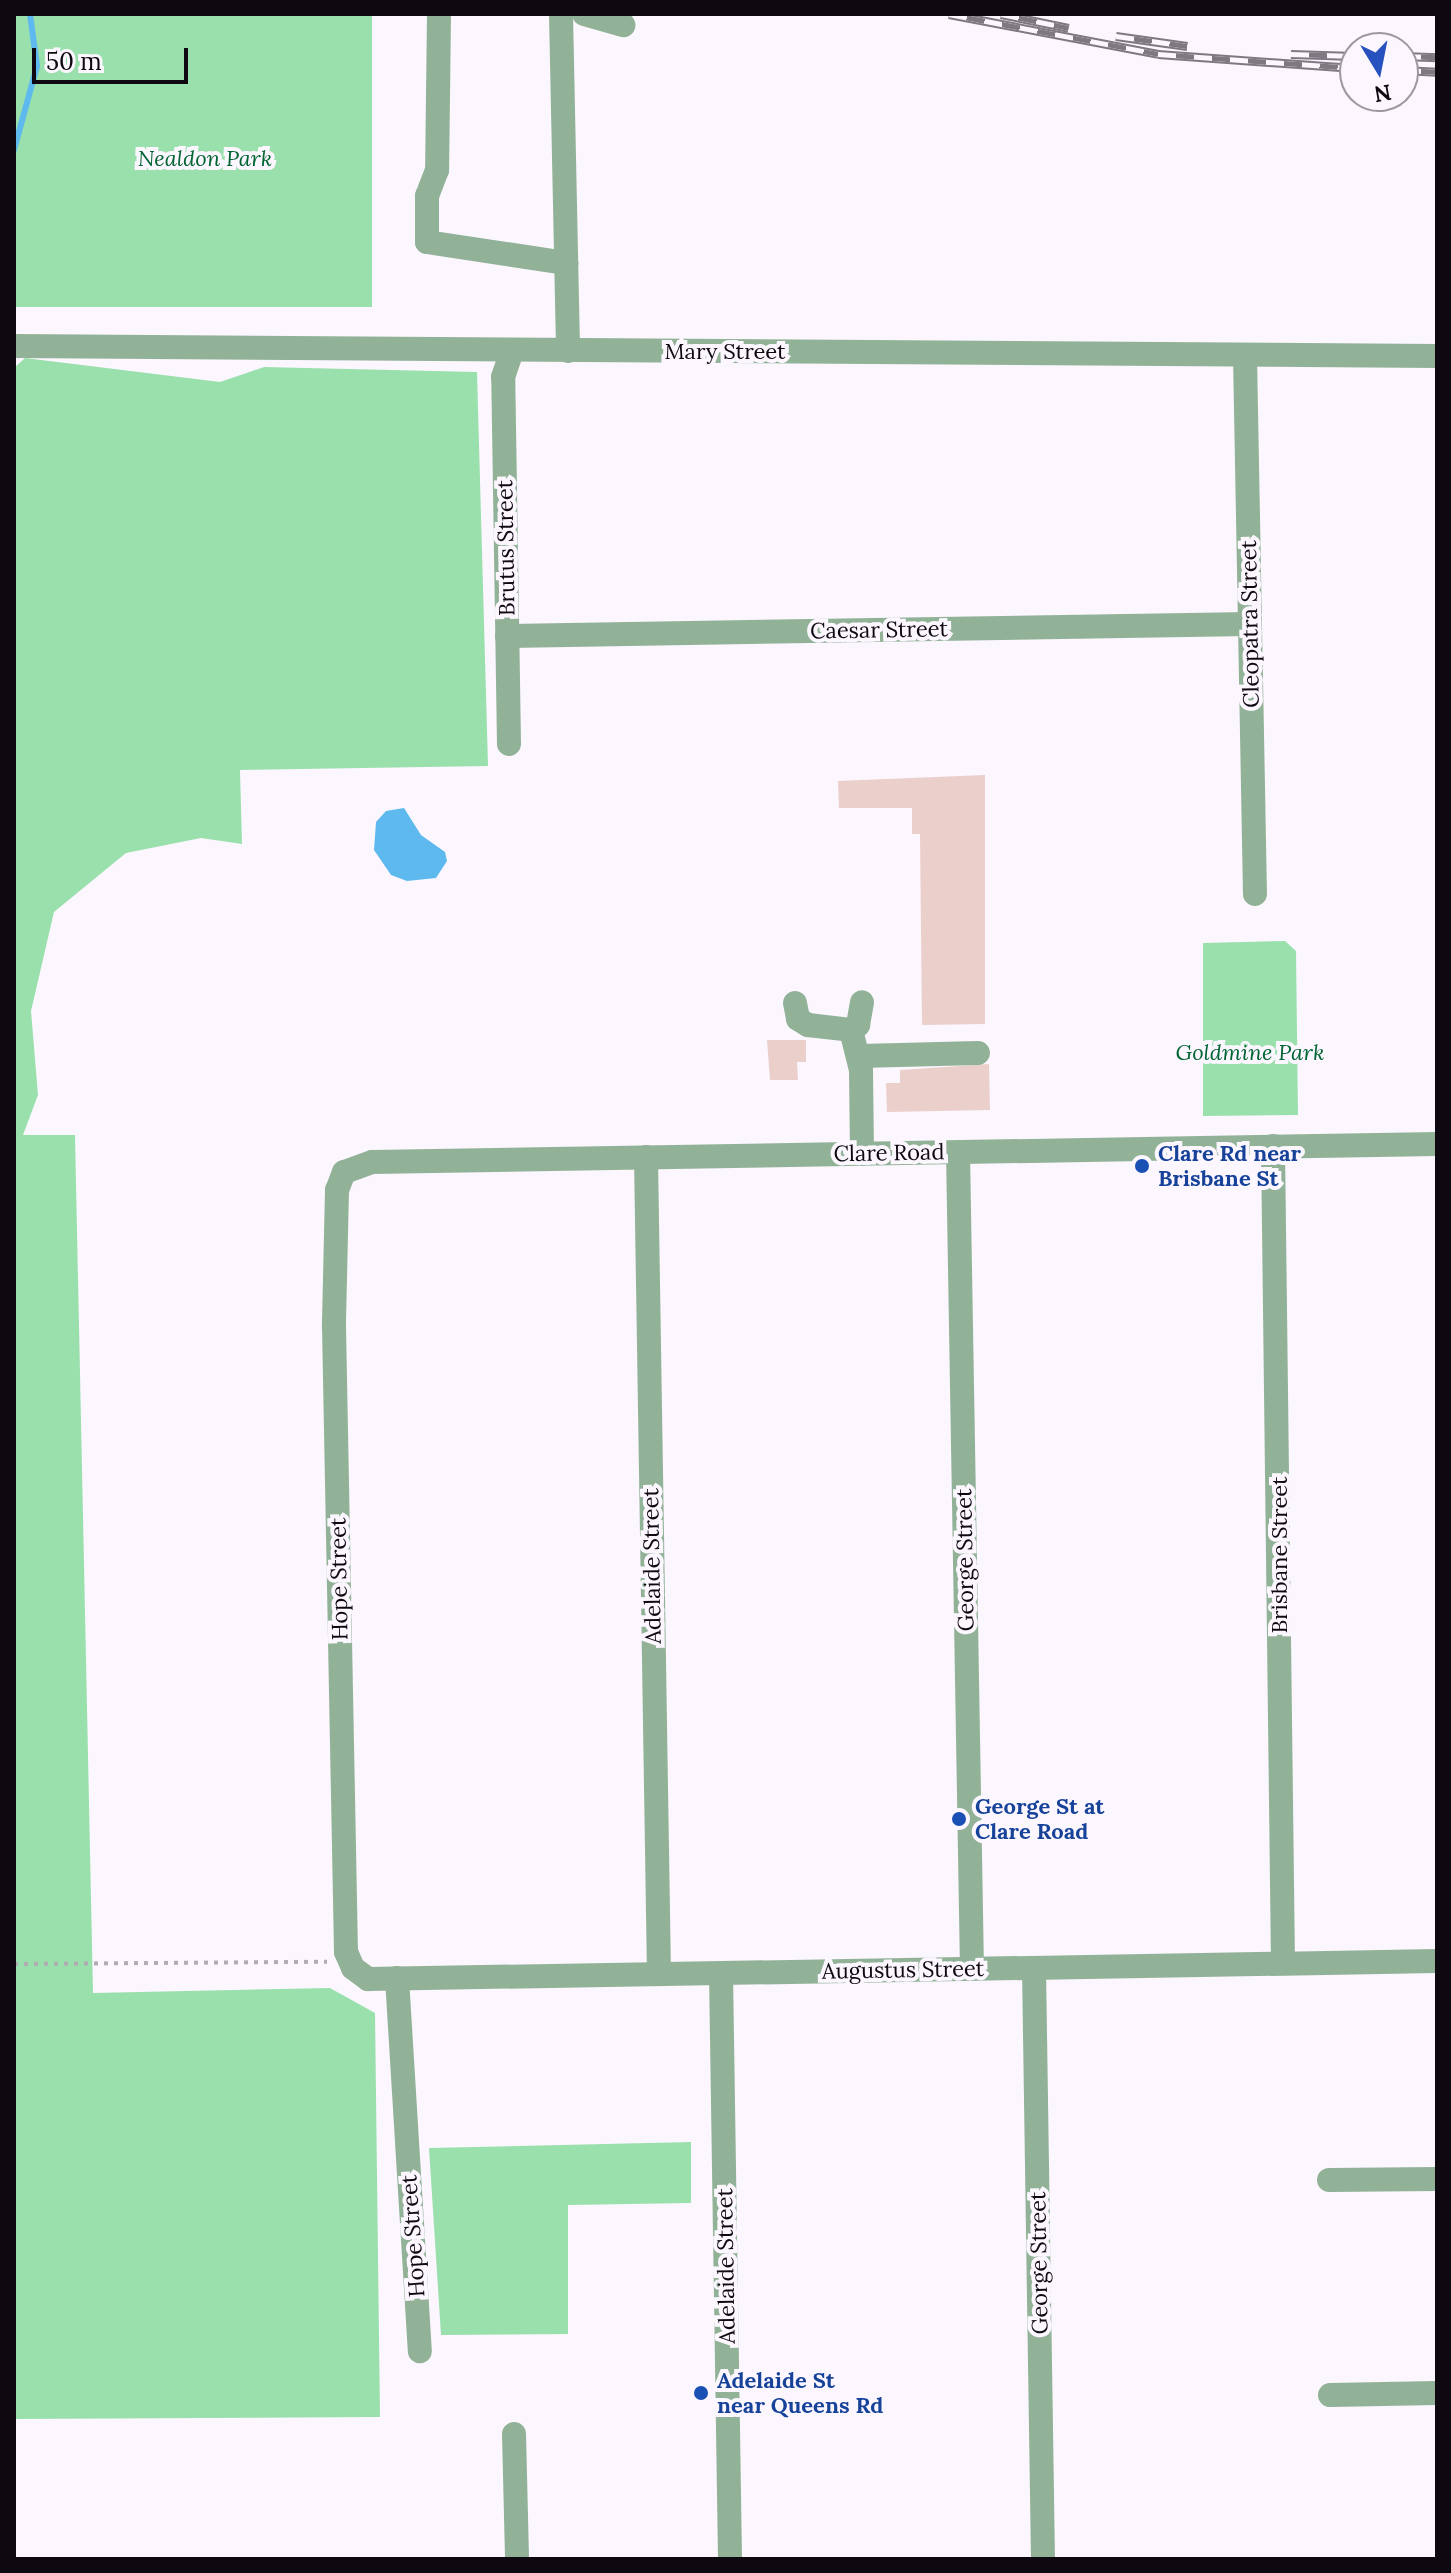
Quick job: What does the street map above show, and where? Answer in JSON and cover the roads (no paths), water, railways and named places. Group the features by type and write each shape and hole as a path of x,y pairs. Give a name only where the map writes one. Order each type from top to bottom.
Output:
{"street":[{"path":"439,14 437,170 427,196 427,242 435,248 566,263"},
{"path":"561,14 568,351"},
{"path":"584,14 623,25"},
{"name":"Mary Street","path":"14,346 511,354 568,351 1437,356"},
{"name":"Brutus Street","path":"509,744 503,377 511,354"},
{"name":"Cleopatra Street","path":"1245,355 1255,894"},
{"name":"Caesar Street","path":"507,636 1250,624"},
{"path":"795,1003 798,1019 808,1025 851,1030 858,1025 862,1002"},
{"path":"851,1030 860,1056 862,1154"},
{"path":"860,1056 978,1053"},
{"name":"Clare Road","path":"344,1172 372,1162 1437,1144"},
{"name":"Brisbane Street","path":"1273,1146 1283,1963"},
{"name":"George Street","path":"958,1152 972,1968"},
{"name":"Adelaide Street","path":"646,1157 659,1974"},
{"name":"Hope Street","path":"344,1172 337,1190 334,1327 346,1952 360,1973"},
{"name":"Augustus Street","path":"360,1973 397,1978 1437,1961"},
{"name":"George Street","path":"1034,1968 1043,2559"},
{"name":"Adelaide Street","path":"721,1973 730,2559"},
{"name":"Hope Street","path":"397,1978 420,2351"},
{"path":"1329,2180 1437,2179"},
{"path":"1330,2395 1437,2393"},
{"path":"514,2434 517,2559"}],"water":[{"path":"404,808 421,835 445,852 447,861 436,878 407,881 391,875 374,850 376,822 386,811"}],"waterway":[{"path":"14,150 37,66 30,14"}],"railway":[{"path":"949,14 1158,54 1339,67"},
{"path":"1001,14 1069,28"},
{"path":"1116,36 1187,46"},
{"path":"1291,54 1339,56"},
{"path":"1419,56 1437,57"},
{"path":"1419,71 1437,72"}],"place":[{"name":"Clare Rd near Brisbane St","path":"1142,1166"},
{"name":"George St at Clare Road","path":"959,1819"},
{"name":"Adelaide St near Queens Rd","path":"701,2393"}],"park label":[{"name":"Nealdon Park","path":"205,159"},
{"name":"Goldmine Park","path":"1250,1053"}]}
